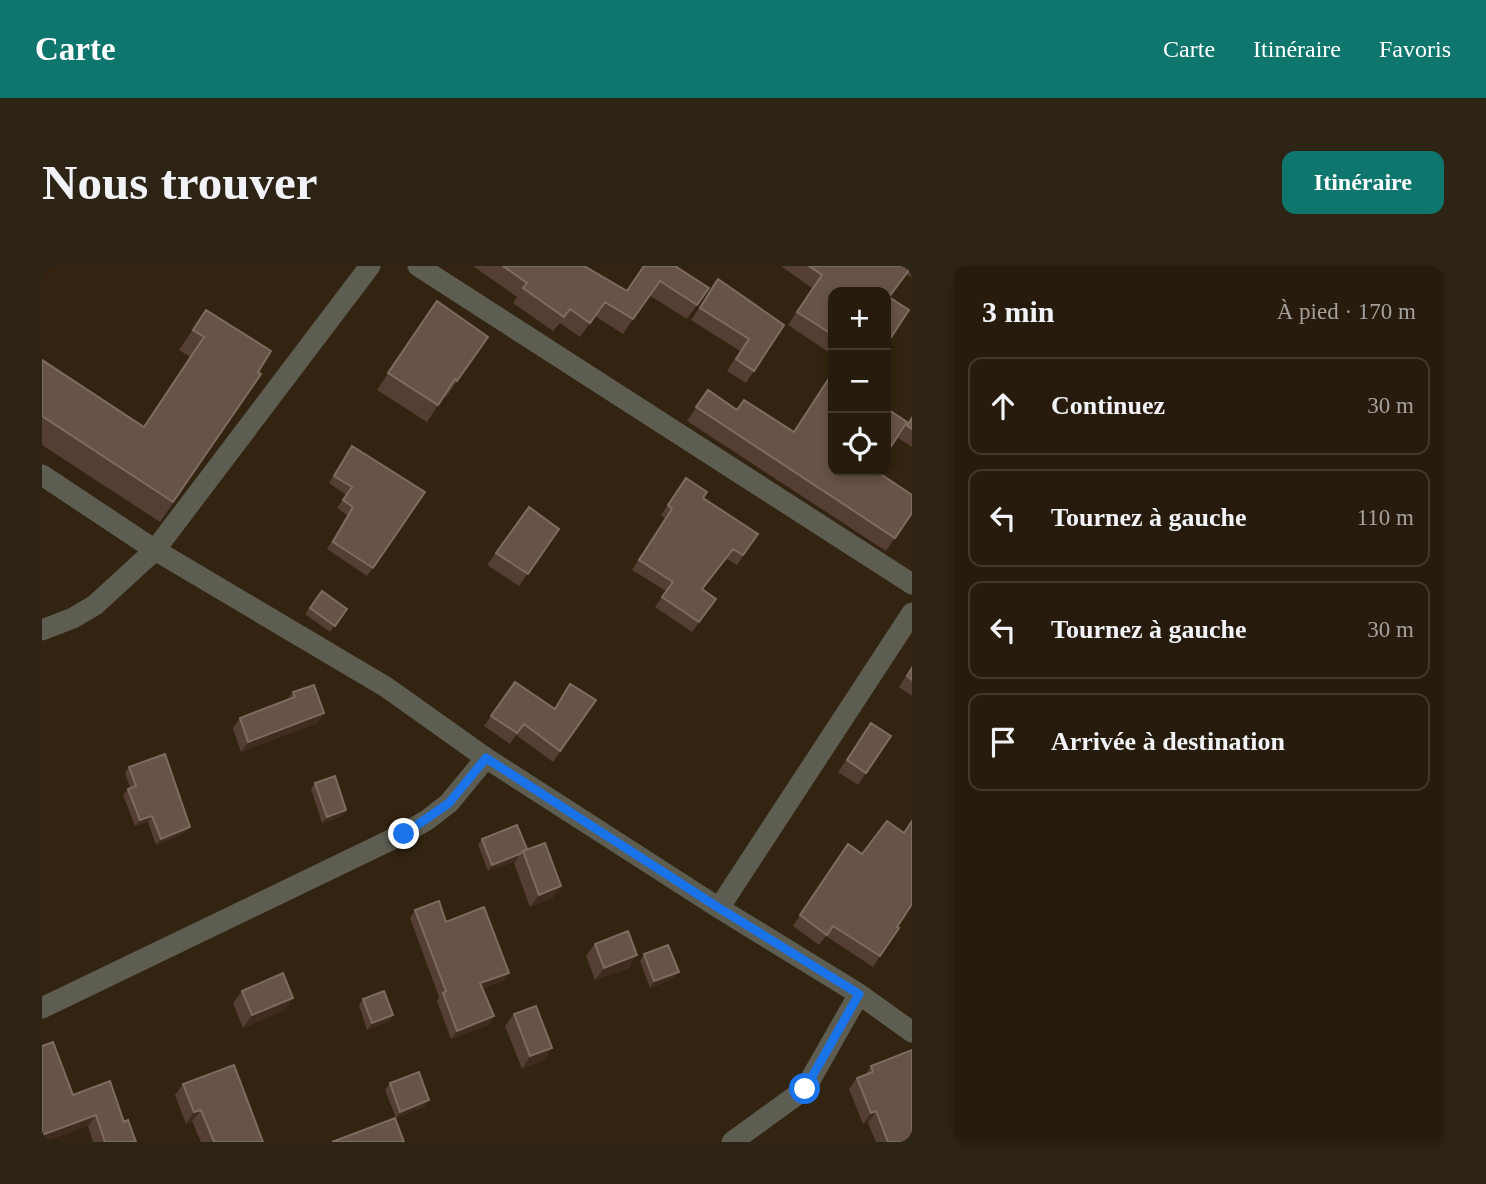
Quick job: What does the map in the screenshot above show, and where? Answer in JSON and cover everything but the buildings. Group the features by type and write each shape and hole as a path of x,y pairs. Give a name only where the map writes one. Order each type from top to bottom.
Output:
{"street":[{"path":"42,630 72,618 94,605 155,550 370,266"},
{"path":"418,266 912,584"},
{"path":"42,475 155,550 386,687 486,758 719,908 859,994 912,1032"},
{"path":"719,908 912,613"},
{"path":"42,1008 404,834 449,803 486,758"},
{"path":"732,1142 805,1089 859,994"}],"route":[{"path":"404,834 449,803 486,758 719,908 859,994 805,1089"}]}
